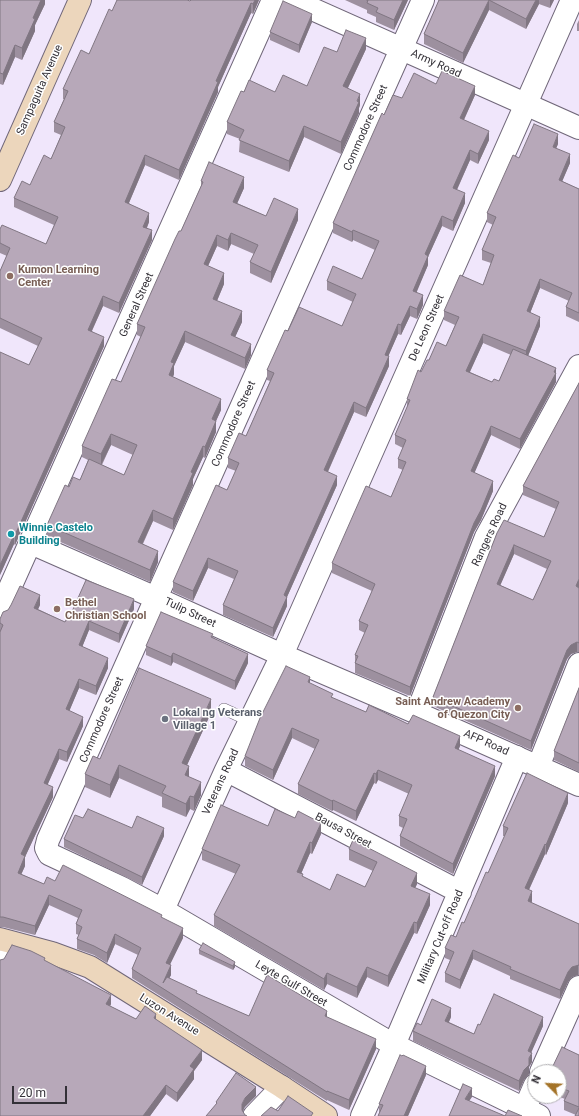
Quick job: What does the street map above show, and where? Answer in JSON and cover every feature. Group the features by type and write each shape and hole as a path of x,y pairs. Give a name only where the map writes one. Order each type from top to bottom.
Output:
{"main road":[{"name":"Sampaguita Avenue","path":"0,180 80,0"},
{"name":"Luzon Avenue","path":"5,940 52,953 90,967 326,1116"}],"street":[{"name":"General Street","path":"0,610 273,0"},
{"name":"Army Road","path":"292,0 579,128"},
{"name":"Commodore Street","path":"46,848 51,833 130,667 156,598 423,0"},
{"name":"De Leon Street","path":"282,655 572,0"},
{"name":"Rangers Road","path":"417,713 486,537 579,366"},
{"name":"Tulip Street","path":"31,542 282,655"},
{"name":"AFP Road","path":"282,655 579,785"},
{"name":"Veterans Road","path":"163,910 226,770 282,655"},
{"path":"538,767 579,664"},
{"name":"Military Cut-off Road","path":"362,1116 394,1045 517,757"},
{"name":"Bausa Street","path":"226,770 460,892"},
{"name":"Leyte Gulf Street","path":"46,848 49,854 122,888 163,910 394,1045 532,1112"},
{"path":"545,1064 579,987"},
{"path":"254,1116 282,1087"}],"lane":[{"path":"224,709 250,721"},
{"path":"0,963 5,940"}],"building":[{"path":"0,0 41,0 33,18 35,19 22,48 15,45 3,74 0,73"},
{"path":"117,0 255,0 253,4 251,3 216,81 218,82 179,170 145,155 125,202 149,213 143,227 152,230 119,303 103,296 88,330 104,337 0,565 0,352 29,365 42,338 0,318 0,271 10,248 0,243 0,229 2,225 46,244 58,217 14,198 22,181 30,185 44,155 51,159 65,127 54,122 68,91 63,89 81,50 89,54 109,9 112,11"},
{"path":"368,0 403,0 394,20 376,12 378,8 367,3"},
{"path":"439,0 489,0 463,53 424,34"},
{"path":"489,0 536,0 526,19"},
{"path":"283,1 312,14 299,45 270,32"},
{"path":"346,30 366,38 343,86 360,94 357,101 359,102 341,142 304,126 289,161 239,140 244,130 227,122 241,91 244,92 249,80 275,92 283,75 307,86 324,47 337,52"},
{"path":"442,71 475,86 460,118 489,131 478,154 470,150 453,188 465,193 453,221 442,216 425,254 428,256 413,291 423,295 417,309 410,306 401,325 398,324 385,355 389,356 366,408 354,402 324,470 337,476 284,595 287,597 273,628 223,605 238,571 208,558 193,591 173,582 216,485 227,490 239,463 228,458 239,433 246,436 274,373 267,370 285,330 288,331 299,307 342,326 356,294 327,281 333,266 362,279 379,241 353,230 352,232 333,223 382,113 384,115 393,95 402,98 414,73 436,84"},
{"path":"534,124 558,134 553,147 570,154 559,180 579,189 579,313 566,307 572,293 540,279 527,311 540,317 526,351 483,334 466,371 492,382 494,379 499,381 513,349 556,368 554,372 556,373 520,439 491,426 471,471 493,481 474,523 410,687 355,663 358,656 355,655 368,625 359,621 375,584 332,563 366,486 391,497 406,462 398,459 406,440 395,435 410,400 407,399 418,370 421,372 427,360 429,360 437,342 446,346 459,317 444,311 460,275 483,285 494,255 482,250 496,217 487,213 513,155 519,158"},
{"path":"209,162 244,177 233,202 266,216 274,198 298,209 271,272 250,262 258,245 231,233 228,240 217,235 204,264 224,273 213,299 242,311 231,335 251,344 245,358 185,331 171,362 174,363 169,375 221,399 212,419 216,421 205,447 203,446 191,472 193,473 173,519 153,510 138,542 158,551 150,570 47,525 65,485 69,487 73,477 80,480 89,459 124,475 137,445 111,434 101,454 82,446 112,379 121,382 145,327 137,324 175,239 179,231 181,231 203,182 201,181"},
{"path":"579,383 579,579 576,586 579,588 579,643 577,642 571,645 567,650 531,741 433,697 497,533 504,520 544,537 559,502 523,486","holes":["514,545 551,561 533,600 497,584"]},
{"path":"86,580 134,599 119,634 89,621 79,645 108,658 96,686 79,679 66,709 83,717 67,752 59,749 44,783 53,787 21,854 25,856 18,873 44,884 47,877 55,881 63,865 162,915 161,917 183,928 166,963 171,965 163,983 167,977 197,991 196,993 249,1016 267,975 327,1011 325,1016 376,1039 349,1100 327,1092 132,969 141,948 115,934 107,953 77,939 82,927 76,924 82,910 49,895 35,926 0,917 0,632 3,625 0,623 0,619 3,612 8,610 20,586 40,595 34,608 65,622 68,616 70,616"},
{"path":"161,612 213,634 211,637 248,654 235,681 173,653 171,657 146,646"},
{"path":"286,666 310,677 308,682 333,694 331,697 366,712 369,705 408,724 413,715 460,736 455,748 495,766 453,864 400,836 407,819 399,816 412,785 378,770 376,774 374,773 356,811 333,800 332,801 298,784 319,740 292,728 273,770 245,756 260,718"},
{"path":"139,668 211,699 182,763 189,766 185,775 201,782 194,797 190,796 186,804 162,793 166,786 119,765 110,785 85,774 93,756 100,759"},
{"path":"579,688 579,763 554,751"},
{"path":"527,773 568,793 546,845 545,844 525,888 532,891 528,901 579,924 579,965 572,967 568,972 560,990 510,969 511,967 473,950 460,980 445,973 454,952 445,948 451,935 456,937 462,922 464,923 486,872 488,873 508,828 503,826"},
{"path":"221,805 268,826 275,809 295,818 298,811 321,823 312,843 310,842 297,872 330,890 337,874 365,887 377,862 349,849 353,840 417,873 411,886 430,894 417,923 414,922 388,976 367,967 357,987 327,973 324,979 214,915 240,865 202,849"},
{"path":"88,809 132,828 137,816 164,828 142,877 64,839 75,815 83,818"},
{"path":"203,943 235,962 233,966 199,950"},
{"path":"12,945 31,951 45,958 44,960 111,995 106,1004 136,1019 145,1006 156,1014 154,1018 202,1050 190,1066 194,1069 177,1093 166,1085 143,1116 0,1116 0,960 4,959"},
{"path":"494,994 543,1017 528,1051 532,1053 529,1058 529,1064 527,1064 527,1067 519,1081 413,1031 417,1023 421,1025 432,999 451,1008 445,1021 474,1034 478,1024 480,1025"},
{"path":"562,1047 579,1055 579,1107 567,1102 567,1095 569,1091 567,1090 567,1064 554,1064"},
{"path":"400,1055 426,1066 404,1116 378,1116 383,1105 379,1104"},
{"path":"236,1073 256,1087 245,1098 242,1104 242,1110 247,1116 206,1116 217,1103 216,1102"},
{"path":"463,1084 472,1088 465,1099 505,1116 449,1116"},
{"path":"288,1096 313,1113 311,1116 261,1116 271,1107 278,1111"},
{"path":"579,1108 579,1116 575,1116"},
{"path":"508,1110 522,1116 505,1116"}],"place":[{"name":"Kumon Learning Center","path":"10,276"},
{"name":"Winnie Castelo Building","path":"11,534"},
{"name":"Bethel Christian School","path":"57,609"},
{"name":"Saint Andrew Academy of Quezon City","path":"518,708"},
{"name":"Lokal ng Veterans Village 1","path":"165,719"}]}
